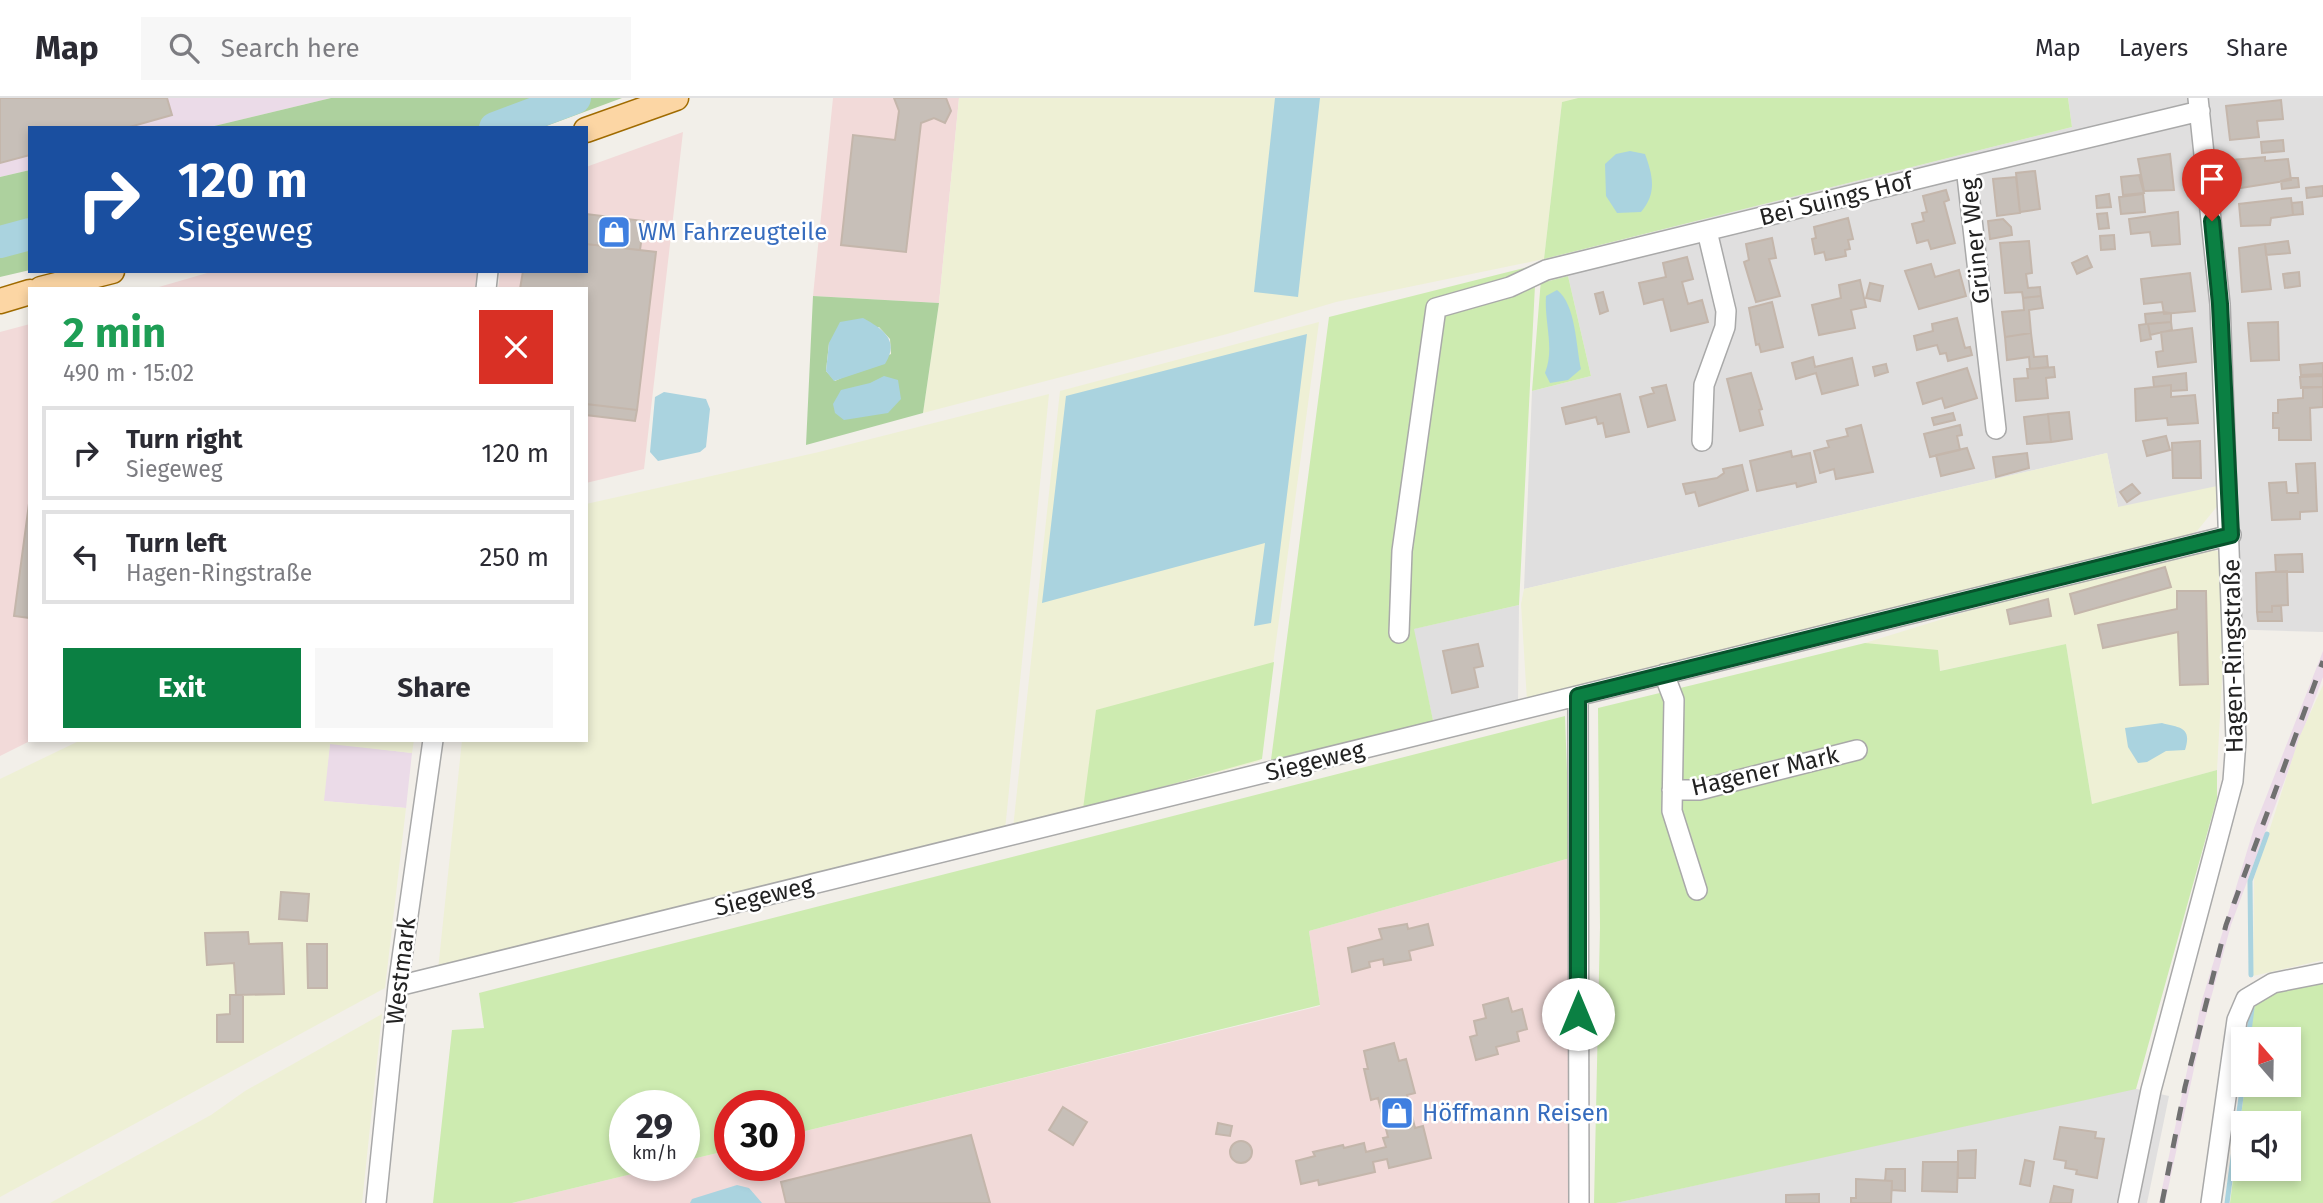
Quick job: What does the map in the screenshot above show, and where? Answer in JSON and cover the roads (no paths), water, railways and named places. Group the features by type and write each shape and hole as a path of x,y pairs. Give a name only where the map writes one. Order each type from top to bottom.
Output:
{"main road":[{"path":"588,129 676,98"},
{"path":"49,287 104,273"},
{"path":"0,301 28,293"}],"street":[{"name":"Grüner Weg","path":"1996,429 1966,167 2199,105"},
{"name":"Hagen-Ringstraße","path":"2128,1203 2151,1090 2233,781 2236,740 2231,535 2220,304 2199,105"},
{"name":"Bei Suings Hof","path":"1399,633 1402,551 1436,308 1510,287 1546,270 1966,167"},
{"path":"1702,441 1703,386 1726,327 1726,311 1707,231"},
{"name":"Siegeweg","path":"398,986 2231,535"},
{"name":"Hagener Mark","path":"1664,674 1674,700 1672,811 1697,890"},
{"path":"1578,696 1578,1203"},
{"name":"Westmark","path":"376,1203 398,986 433,742"},
{"name":"Hagener Mark","path":"1672,790 1699,790 1857,750"},
{"path":"2211,1203 2237,1020 2246,999 2273,983 2323,973"}],"water":[{"path":"1275,98 1320,98 1298,297 1254,292"},
{"path":"1630,151 1645,154 1652,184 1650,198 1641,212 1617,213 1606,196 1605,164 1616,154"},
{"path":"1557,290 1572,315 1581,369 1568,380 1550,383 1545,373 1549,354 1546,296"},
{"path":"863,318 887,336 891,348 889,356 885,364 834,381 826,371 829,343 840,322"},
{"path":"1307,334 1271,623 1254,626 1265,543 1042,603 1066,396"},
{"path":"884,376 898,380 901,399 888,413 844,420 835,413 833,404 841,390 870,383"},
{"path":"664,392 706,399 710,409 706,447 700,452 658,461 650,452 655,397"},
{"path":"2162,723 2178,727 2185,732 2185,750 2166,751 2147,762 2138,763 2128,747 2125,728"},
{"path":"737,1185 749,1188 762,1203 690,1203 692,1199"}],"waterway":[{"path":"500,126 575,98"},
{"path":"0,242 28,235"},
{"path":"2251,975 2250,881 2267,834"},
{"path":"2250,1027 2252,1008"},
{"path":"2227,1203 2241,1097"}],"railway":[{"path":"2162,1203 2185,1087 2226,925 2323,661"}],"place":[{"name":"WM Fahrzeugteile","path":"614,232"},
{"name":"Höffmann Reisen","path":"1397,1113"}]}
